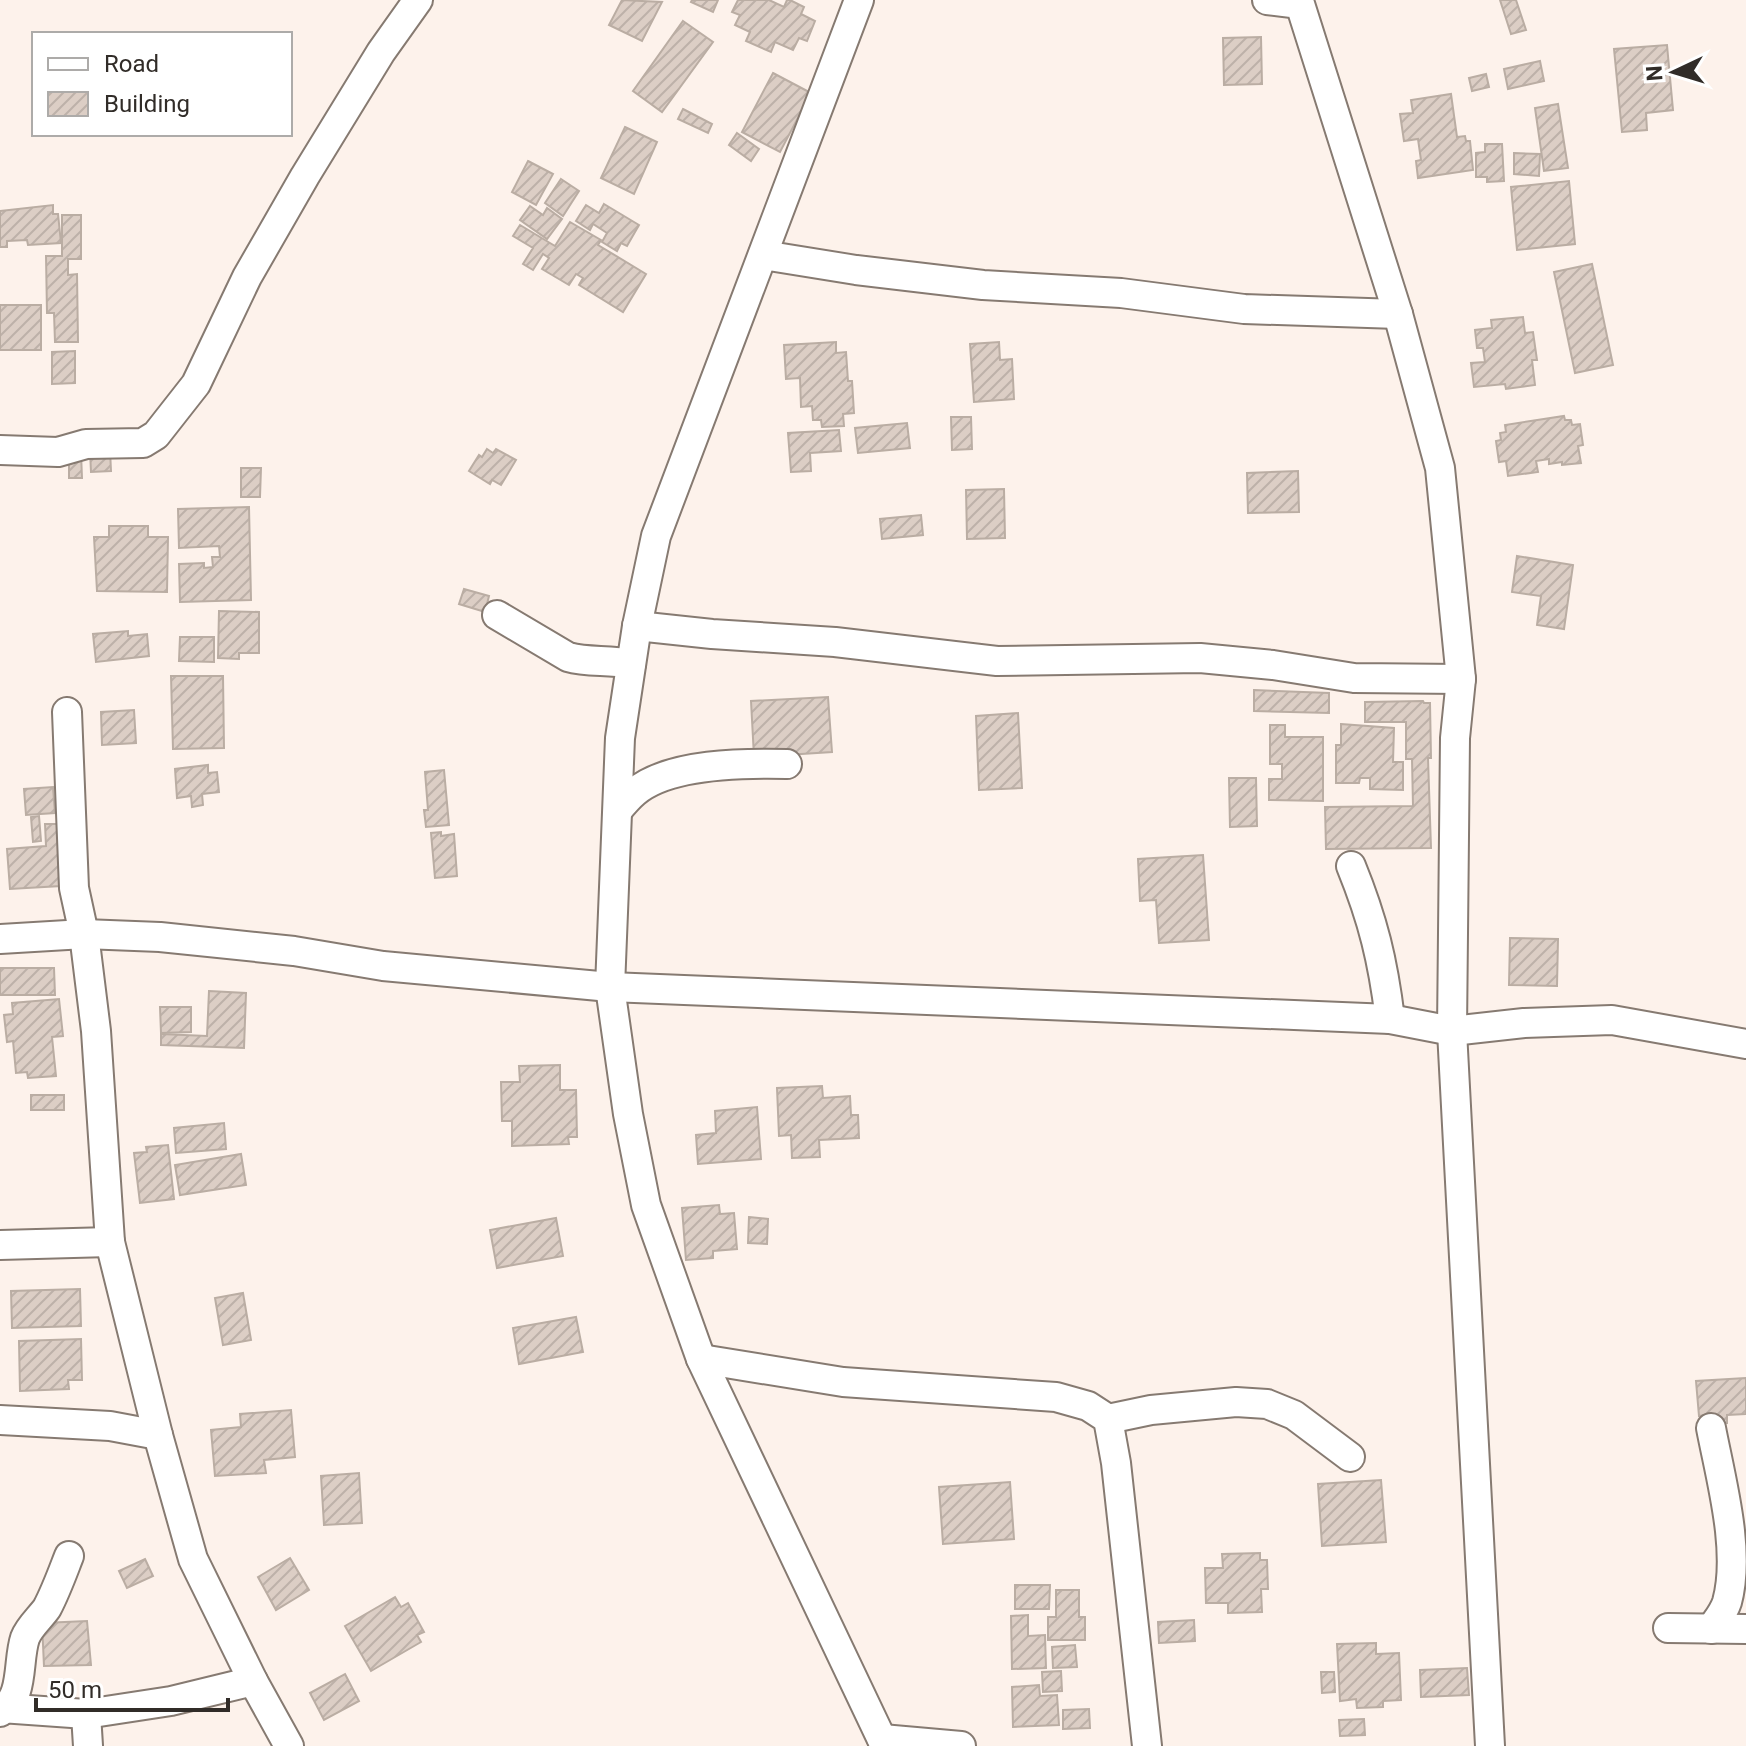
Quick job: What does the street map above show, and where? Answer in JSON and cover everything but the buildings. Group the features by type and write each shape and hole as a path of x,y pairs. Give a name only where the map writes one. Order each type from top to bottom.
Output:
{"street":[{"path":"0,450 58,452 86,444 143,443 156,435 196,384 247,277 305,176 381,52 418,0"},
{"path":"859,0 656,536 637,626 620,738 610,987 628,1114 646,1205 701,1359 883,1742 961,1746"},
{"path":"1267,0 1300,2 1398,314 1440,468 1461,679 1455,738 1452,1031 1490,1746"},
{"path":"763,255 983,285 1121,293 1244,309 1398,314"},
{"path":"497,615 568,657 631,664"},
{"path":"637,626 835,642 997,661 1200,658 1273,665 1354,678 1461,679"},
{"path":"67,712 74,888 84,934 96,1031 110,1242 158,1435 193,1559 289,1746"},
{"path":"618,810 635,791 660,778 731,765 787,764"},
{"path":"1351,866 1371,914 1385,975 1390,1019"},
{"path":"0,939 84,934 160,937 279,949 383,966 610,987 1390,1019 1452,1031 1524,1023 1612,1020 1746,1044"},
{"path":"0,1245 110,1242"},
{"path":"701,1359 843,1382 1056,1397 1088,1406 1108,1419 1151,1410 1236,1402 1267,1404 1294,1415 1350,1457"},
{"path":"1108,1419 1116,1463 1147,1746"},
{"path":"0,1420 110,1426 158,1435"},
{"path":"1711,1428 1729,1531 1732,1572 1727,1603 1711,1629"},
{"path":"3,1709 16,1692 26,1634 51,1599 69,1556"},
{"path":"1668,1628 1746,1629"},
{"path":"3,1709 86,1714 171,1701 253,1681"},
{"path":"86,1714 88,1746"}]}
